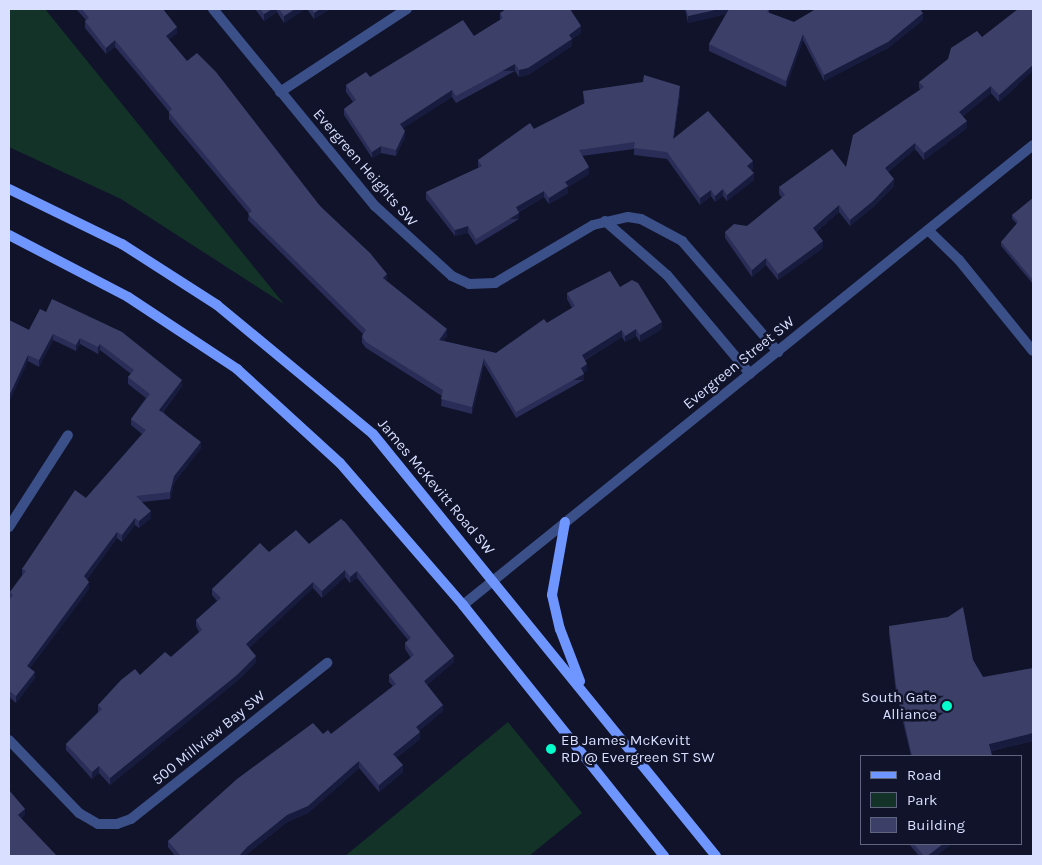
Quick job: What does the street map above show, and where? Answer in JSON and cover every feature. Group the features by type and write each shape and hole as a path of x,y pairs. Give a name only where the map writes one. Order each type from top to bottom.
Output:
{"main road":[{"name":"James McKevitt Road SW","path":"9,189 122,244 262,338 374,434 494,579 716,856"},
{"path":"9,235 128,297 237,369 340,463 463,605 664,856"},
{"path":"565,522 552,594 560,630 584,692"}],"street":[{"name":"Evergreen Heights SW","path":"213,9 375,206 452,276 469,284 495,283 605,221 641,219 674,233 778,352"},
{"path":"280,92 408,9"},
{"name":"Evergreen Street SW","path":"463,605 1033,145"},
{"path":"605,221 668,275 750,374"},
{"path":"928,230 959,260 1033,351"},
{"path":"9,527 68,434"},
{"name":"500 Millview Bay SW","path":"9,740 79,813 104,825 131,820 328,663"}],"green space":[{"path":"9,9 45,9 284,304 121,199 9,147"},
{"path":"508,722 582,813 529,856 345,856"}],"building":[{"path":"82,9 163,9 177,27 166,36 187,61 197,53 216,72 320,206 370,253 387,274 383,278 447,329 439,340 496,353 544,319 547,323 575,306 567,293 610,271 620,287 632,280 638,283 662,322 640,335 636,329 625,336 622,330 582,355 587,364 581,368 584,374 516,412 484,358 472,407 441,399 443,390 366,342 362,336 366,330 248,214 252,211 169,112 172,109 115,40 106,48 85,21 89,18"},
{"path":"260,9 272,9 264,14"},
{"path":"279,9 295,9 284,16"},
{"path":"312,9 320,9 314,13"},
{"path":"506,9 570,9 581,26 569,35 572,39 528,68 519,70 515,64 456,96 452,90 400,124 405,131 396,150 381,146 372,152 344,109 356,100 346,85 366,72 370,77 463,20 474,36 503,18 500,13"},
{"path":"686,9 719,9 688,16"},
{"path":"729,9 769,9 767,12 794,22 816,9 919,9 923,13 888,42 824,75 803,34 786,81 709,44"},
{"path":"1018,9 1033,9 1033,65 999,95 991,86 959,112 967,121 924,153 915,143 885,168 894,179 873,201 850,220 839,205 813,228 823,241 778,274 766,258 752,270 725,232 734,224 747,226 785,195 779,187 832,149 846,167 853,135 924,87 919,82 948,59 951,48 977,31 982,37"},
{"path":"644,75 680,86 673,139 708,111 753,161 747,166 754,173 727,195 723,189 715,196 711,190 700,198 667,152 634,148 635,142 579,150 589,167 565,182 568,186 549,198 544,191 516,207 519,213 476,239 468,226 455,230 426,192 482,166 478,160 530,123 534,129 585,103 583,91 643,82"},
{"path":"1033,198 1033,280 1001,242 1018,222 1012,215"},
{"path":"52,299 122,332 182,380 159,410 201,442 174,476 170,492 136,496 151,511 139,521 135,518 122,535 117,532 84,576 89,582 27,666 35,672 16,696 9,691 9,600 13,595 10,592 26,571 22,569 75,490 86,498 146,430 131,419 150,394 128,377 134,370 100,344 98,347 80,338 76,345 53,334 39,360 28,355 9,396 9,320 29,330 40,309 46,312"},
{"path":"341,519 454,656 424,681 443,705 416,727 420,732 393,754 403,765 379,785 359,761 308,806 287,815 247,847 239,856 181,856 168,841 237,779 313,723 323,734 328,730 331,734 396,684 389,675 414,655 405,643 411,638 357,571 350,577 345,570 322,591 313,582 246,644 256,656 237,675 110,778 99,766 92,772 66,744 102,709 98,705 121,680 135,669 140,675 165,652 171,657 202,630 196,620 221,598 212,589 260,543 269,552 296,530 309,544"},
{"name":"South Gate Alliance","path":"963,607 973,660 983,677 1033,668 1033,733 989,744 992,755 912,755 896,685 889,626 948,617"},
{"path":"9,790 25,809 18,815 57,856 9,856"},
{"path":"915,845 942,845 927,856 924,856"}],"place":[{"name":"South Gate Alliance","path":"947,706"},
{"name":"EB James McKevitt RD @ Evergreen ST SW","path":"551,749"}]}
